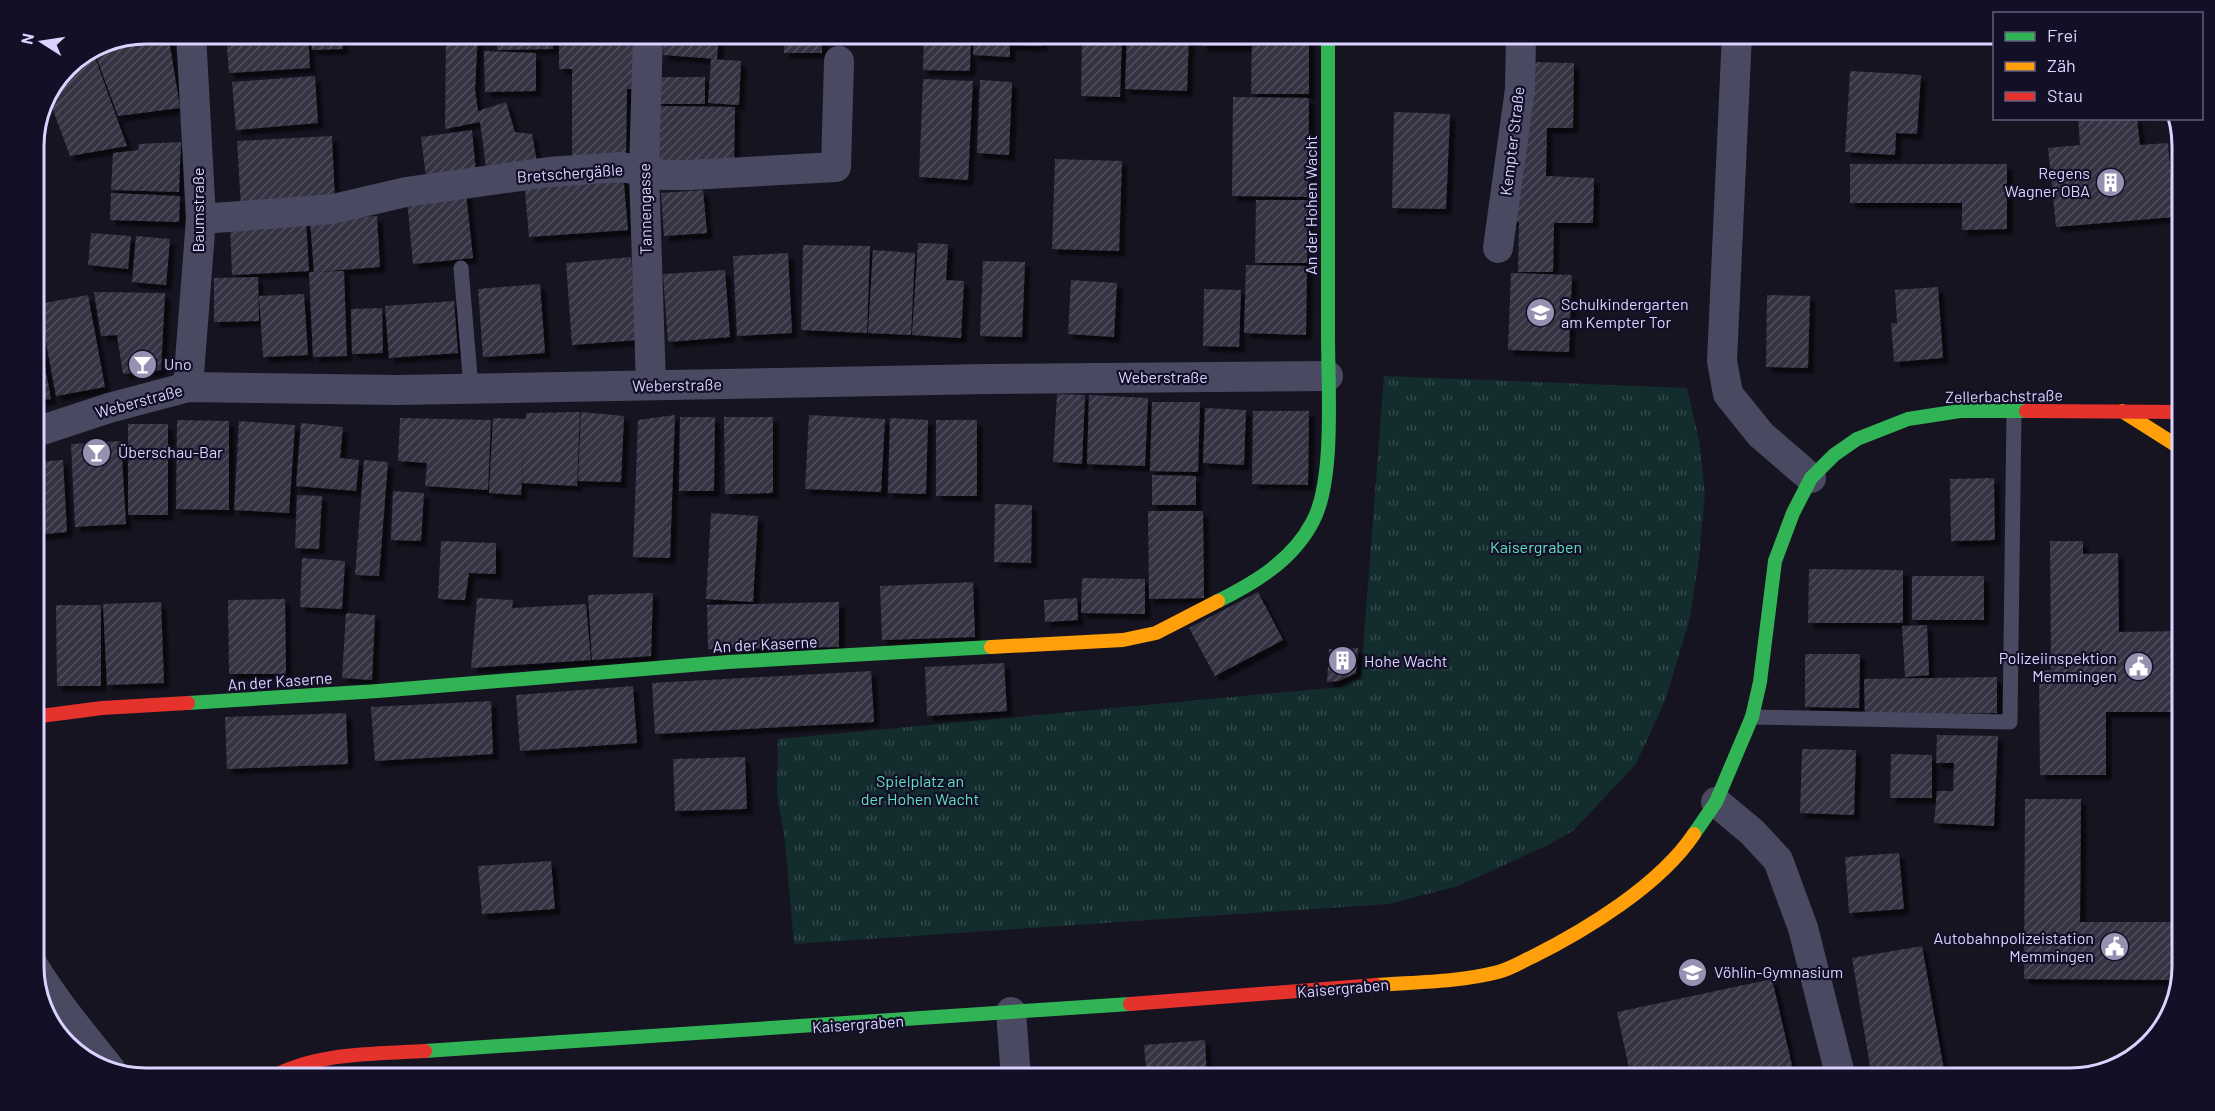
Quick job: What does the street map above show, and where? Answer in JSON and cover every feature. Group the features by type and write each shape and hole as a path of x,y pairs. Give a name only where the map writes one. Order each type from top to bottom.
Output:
{"street":[{"name":"Baumstraße","path":"188,387 201,219 192,44"},
{"name":"Tannengasse","path":"648,44 644,171 651,385"},
{"name":"An der Hohen Wacht","path":"1328,44 1328,376"},
{"name":"Kempter Straße","path":"1498,248 1520,89 1521,44"},
{"path":"1736,44 1722,361 1728,394 1761,435 1810,478"},
{"name":"Bretschergäßle","path":"201,219 333,209 406,192 549,172 621,167 664,175 689,175 836,167 839,62"},
{"name":"Weberstraße","path":"44,429 110,408 188,387 398,390 987,379 1328,376"},
{"name":"An der Kaserne","path":"44,716 102,708 378,691 728,662 1123,640 1156,633 1250,585 1281,562 1298,545 1314,519 1323,496 1327,460 1328,376"},
{"name":"Zellerbachstraße","path":"1810,478 1834,455 1857,439 1908,419 1960,411 2171,412"},
{"path":"2122,411 2171,442"},
{"name":"Kaisergraben","path":"292,1068 314,1061 361,1055 724,1034 1117,1006 1472,978 1503,970 1568,939 1626,901 1665,867 1689,842 1716,802 1752,717 1760,682 1775,561 1793,513 1810,478"},
{"path":"1716,802 1752,832 1778,860 1803,928 1838,1068"},
{"path":"45,983 63,1010 100,1057"},
{"path":"1011,1012 1015,1068"}],"lane":[{"path":"461,268 471,388"},
{"path":"1752,717 2010,722 2014,411"}],"green space":[{"name":"Kaisergraben","path":"1384,376 1687,388 1699,440 1705,493 1690,618 1665,701 1636,764 1573,831 1548,845 1458,886 1388,904 794,944 785,842 777,794 778,739 1340,687 1361,676"}],"building":[{"path":"170,44 180,108 118,116 96,56 126,45"},
{"path":"227,44 309,44 310,68 229,73"},
{"path":"312,44 343,44 343,49 312,50"},
{"path":"446,44 477,44 475,89 478,111 506,102 515,132 532,134 537,162 486,167 480,122 445,129"},
{"path":"497,44 553,44 553,49 497,50"},
{"path":"559,44 637,44 636,89 627,89 626,156 572,156 572,69 559,69"},
{"path":"664,44 718,44 717,59 663,55"},
{"path":"784,44 822,44 822,53 784,53"},
{"path":"924,44 971,44 970,71 923,70"},
{"path":"974,44 1042,44 1042,46 1010,45 1010,57 973,55"},
{"path":"1082,44 1122,44 1120,97 1081,96"},
{"path":"1127,44 1189,44 1187,91 1125,89"},
{"path":"1202,44 1250,44 1250,46 1202,46"},
{"path":"1252,44 1309,44 1309,94 1251,94"},
{"path":"484,51 536,53 536,91 485,92"},
{"path":"95,57 127,146 70,156 52,107 65,84 78,69"},
{"path":"711,59 741,61 739,105 708,103"},
{"path":"1532,62 1574,63 1573,128 1547,128 1546,176 1594,178 1593,223 1554,223 1553,272 1518,272 1519,222 1511,222 1522,127 1530,128"},
{"path":"1850,71 1921,75 1917,134 1896,133 1895,155 1845,152"},
{"path":"315,76 318,123 236,130 232,82"},
{"path":"657,77 705,77 705,104 657,104"},
{"path":"923,79 973,81 968,180 919,177"},
{"path":"980,80 1012,82 1009,155 977,153"},
{"path":"1233,97 1309,98 1308,197 1232,196"},
{"path":"659,106 735,107 734,168 658,168"},
{"path":"1394,112 1450,114 1446,209 1392,208"},
{"name":"Regens Wagner OBA","path":"2078,120 2137,120 2140,145 2168,143 2171,217 2056,227 2048,148 2080,145"},
{"path":"472,130 476,172 426,178 421,137"},
{"path":"332,136 335,202 241,206 237,141"},
{"path":"181,142 179,192 111,190 113,153 139,150 138,144"},
{"path":"1055,159 1122,161 1119,251 1052,249"},
{"path":"1850,164 2007,164 2007,229 1962,230 1962,203 1850,203"},
{"path":"623,173 628,230 529,237 524,180"},
{"path":"703,190 707,233 664,236 661,193"},
{"path":"111,193 180,196 179,222 110,220"},
{"path":"466,193 473,258 413,264 407,199"},
{"path":"1256,200 1308,200 1307,263 1255,263"},
{"path":"377,216 380,267 314,272 310,220"},
{"path":"306,221 309,271 232,275 230,224"},
{"path":"91,233 131,236 128,269 88,265"},
{"path":"136,236 170,239 166,285 132,282"},
{"path":"918,243 948,244 946,280 964,281 961,338 912,335"},
{"path":"803,245 870,246 867,333 801,330"},
{"path":"873,250 915,253 911,335 868,333"},
{"path":"788,253 792,333 737,336 733,256"},
{"path":"631,257 638,340 572,345 566,263"},
{"path":"983,261 1025,262 1022,337 980,336"},
{"path":"1246,265 1307,266 1306,335 1244,333"},
{"path":"725,270 730,337 668,342 663,274"},
{"path":"344,271 347,356 313,357 309,272"},
{"name":"Schulkindergarten am Kempter Tor","path":"1511,273 1572,275 1569,352 1508,350"},
{"path":"258,277 259,321 214,322 214,278"},
{"path":"1071,280 1117,283 1114,337 1068,334"},
{"path":"540,284 545,353 483,357 478,289"},
{"path":"1938,287 1943,358 1894,362 1891,323 1897,323 1895,290"},
{"path":"1204,289 1241,290 1239,347 1203,346"},
{"path":"94,292 165,293 161,370 123,374 117,335 101,336"},
{"path":"304,294 308,355 263,357 259,296"},
{"path":"88,295 105,387 56,396 44,331 44,303"},
{"path":"1767,295 1810,296 1808,368 1766,367"},
{"path":"454,301 458,353 389,358 385,306"},
{"path":"382,308 383,353 352,354 351,309"},
{"path":"44,361 51,399 44,400"},
{"path":"1057,394 1085,395 1082,464 1053,462"},
{"path":"1089,395 1148,398 1145,466 1087,464"},
{"path":"1152,402 1200,402 1198,472 1150,471"},
{"path":"1205,408 1246,410 1244,465 1203,463"},
{"path":"1253,411 1309,411 1308,485 1252,484"},
{"path":"580,412 577,486 522,483 524,436 521,495 489,493 493,418 526,419 526,413"},
{"path":"581,412 624,416 621,482 578,481"},
{"path":"675,415 670,558 633,557 638,420"},
{"path":"809,415 885,419 881,492 805,489"},
{"path":"680,417 715,417 714,491 679,491"},
{"path":"724,417 773,417 773,493 725,494"},
{"path":"400,418 491,420 488,490 425,486 427,463 398,461"},
{"path":"890,418 928,420 926,494 888,493"},
{"path":"177,420 229,421 229,510 176,509"},
{"path":"936,420 977,420 977,496 936,496"},
{"path":"239,421 295,425 289,513 234,510"},
{"path":"301,423 343,427 340,458 359,460 356,491 296,486"},
{"path":"128,424 168,424 168,515 128,515"},
{"path":"121,441 126,524 75,527 71,444"},
{"path":"63,460 67,532 44,534 44,461"},
{"path":"364,460 388,462 379,576 355,575"},
{"path":"1152,475 1196,476 1196,505 1152,505"},
{"path":"1994,478 1995,540 1951,541 1950,479"},
{"path":"393,491 424,493 421,541 391,540"},
{"path":"297,495 322,496 319,549 295,548"},
{"path":"995,504 1032,505 1031,563 994,562"},
{"path":"1148,511 1203,511 1204,598 1149,599"},
{"path":"711,513 758,516 753,602 706,599"},
{"path":"441,541 496,543 496,574 469,573 465,600 438,599"},
{"path":"2050,541 2083,541 2083,554 2118,553 2119,632 2172,631 2172,712 2106,712 2106,775 2040,775 2039,671 2051,670"},
{"path":"302,558 345,561 342,609 300,607"},
{"path":"1809,569 1903,570 1903,623 1808,623"},
{"path":"1912,576 1984,576 1984,620 1912,620"},
{"path":"1082,578 1145,579 1145,614 1081,613"},
{"path":"973,582 975,637 882,640 880,586"},
{"path":"1258,592 1283,640 1215,676 1189,628"},
{"path":"653,593 651,656 592,660 588,595"},
{"path":"477,598 513,600 512,608 586,604 591,660 471,668"},
{"path":"1077,598 1078,620 1045,622 1044,600"},
{"path":"285,599 286,674 229,674 228,600"},
{"path":"161,602 164,683 107,685 103,604"},
{"path":"839,602 839,647 708,649 707,605"},
{"path":"56,605 101,605 101,686 57,686"},
{"path":"346,613 375,615 372,680 342,678"},
{"path":"1927,625 1929,675 1905,677 1902,626"},
{"name":"Hohe Wacht","path":"1358,648 1356,673 1339,681 1327,682 1329,649"},
{"path":"1805,654 1860,654 1859,708 1805,707"},
{"path":"1004,663 1007,711 927,716 925,667"},
{"path":"871,671 874,722 655,734 652,683"},
{"path":"1997,677 1997,713 1865,715 1864,679"},
{"path":"633,686 637,743 520,751 516,695"},
{"path":"491,701 493,754 375,761 371,707"},
{"path":"346,713 348,764 227,769 225,717"},
{"path":"1937,735 1998,736 1994,826 1934,823 1937,791 1953,791 1954,763 1936,763"},
{"path":"1802,749 1856,750 1854,815 1800,813"},
{"path":"1891,754 1932,755 1932,798 1890,798"},
{"path":"745,757 747,809 675,811 673,759"},
{"path":"2025,799 2081,799 2080,922 2172,922 2171,980 2024,979"},
{"path":"1899,853 1904,909 1849,913 1845,857"},
{"path":"551,861 555,909 482,914 478,866"},
{"path":"1922,946 1944,1068 1870,1068 1852,958"},
{"path":"1772,979 1793,1068 1629,1068 1617,1012"},
{"path":"1205,1040 1206,1068 1146,1068 1144,1045"}],"traffic: fast":[{"path":"1218,601 1272,569 1295,547 1313,521 1325,482 1329,432 1328,44"},
{"path":"1694,834 1716,802 1752,717 1760,682 1775,561 1793,513 1811,478 1834,455 1857,439 1908,419 1960,411 2026,411"},
{"path":"188,703 378,691 728,662 991,647"},
{"path":"425,1051 1130,1004"}],"traffic: slow":[{"path":"2122,411 2171,442"},
{"path":"991,647 1123,640 1156,633 1218,601"},
{"path":"1376,985 1468,978 1507,969 1598,920 1662,871 1694,834"}],"traffic: jam":[{"path":"2026,411 2171,412"},
{"path":"44,716 102,708 188,703"},
{"path":"1130,1004 1376,985"},
{"path":"291,1068 346,1056 425,1051"}],"place":[{"name":"Regens Wagner OBA","path":"2111,182"},
{"name":"Schulkindergarten am Kempter Tor","path":"1540,313"},
{"name":"Uno","path":"143,364"},
{"name":"Überschau-Bar","path":"97,452"},
{"name":"Hohe Wacht","path":"1343,661"},
{"name":"Polizeiinspektion Memmingen","path":"2138,667"},
{"name":"Autobahnpolizeistation Memmingen","path":"2115,947"},
{"name":"Vöhlin-Gymnasium","path":"1693,972"}],"park label":[{"name":"Spielplatz an der Hohen Wacht","path":"920,790"}]}
